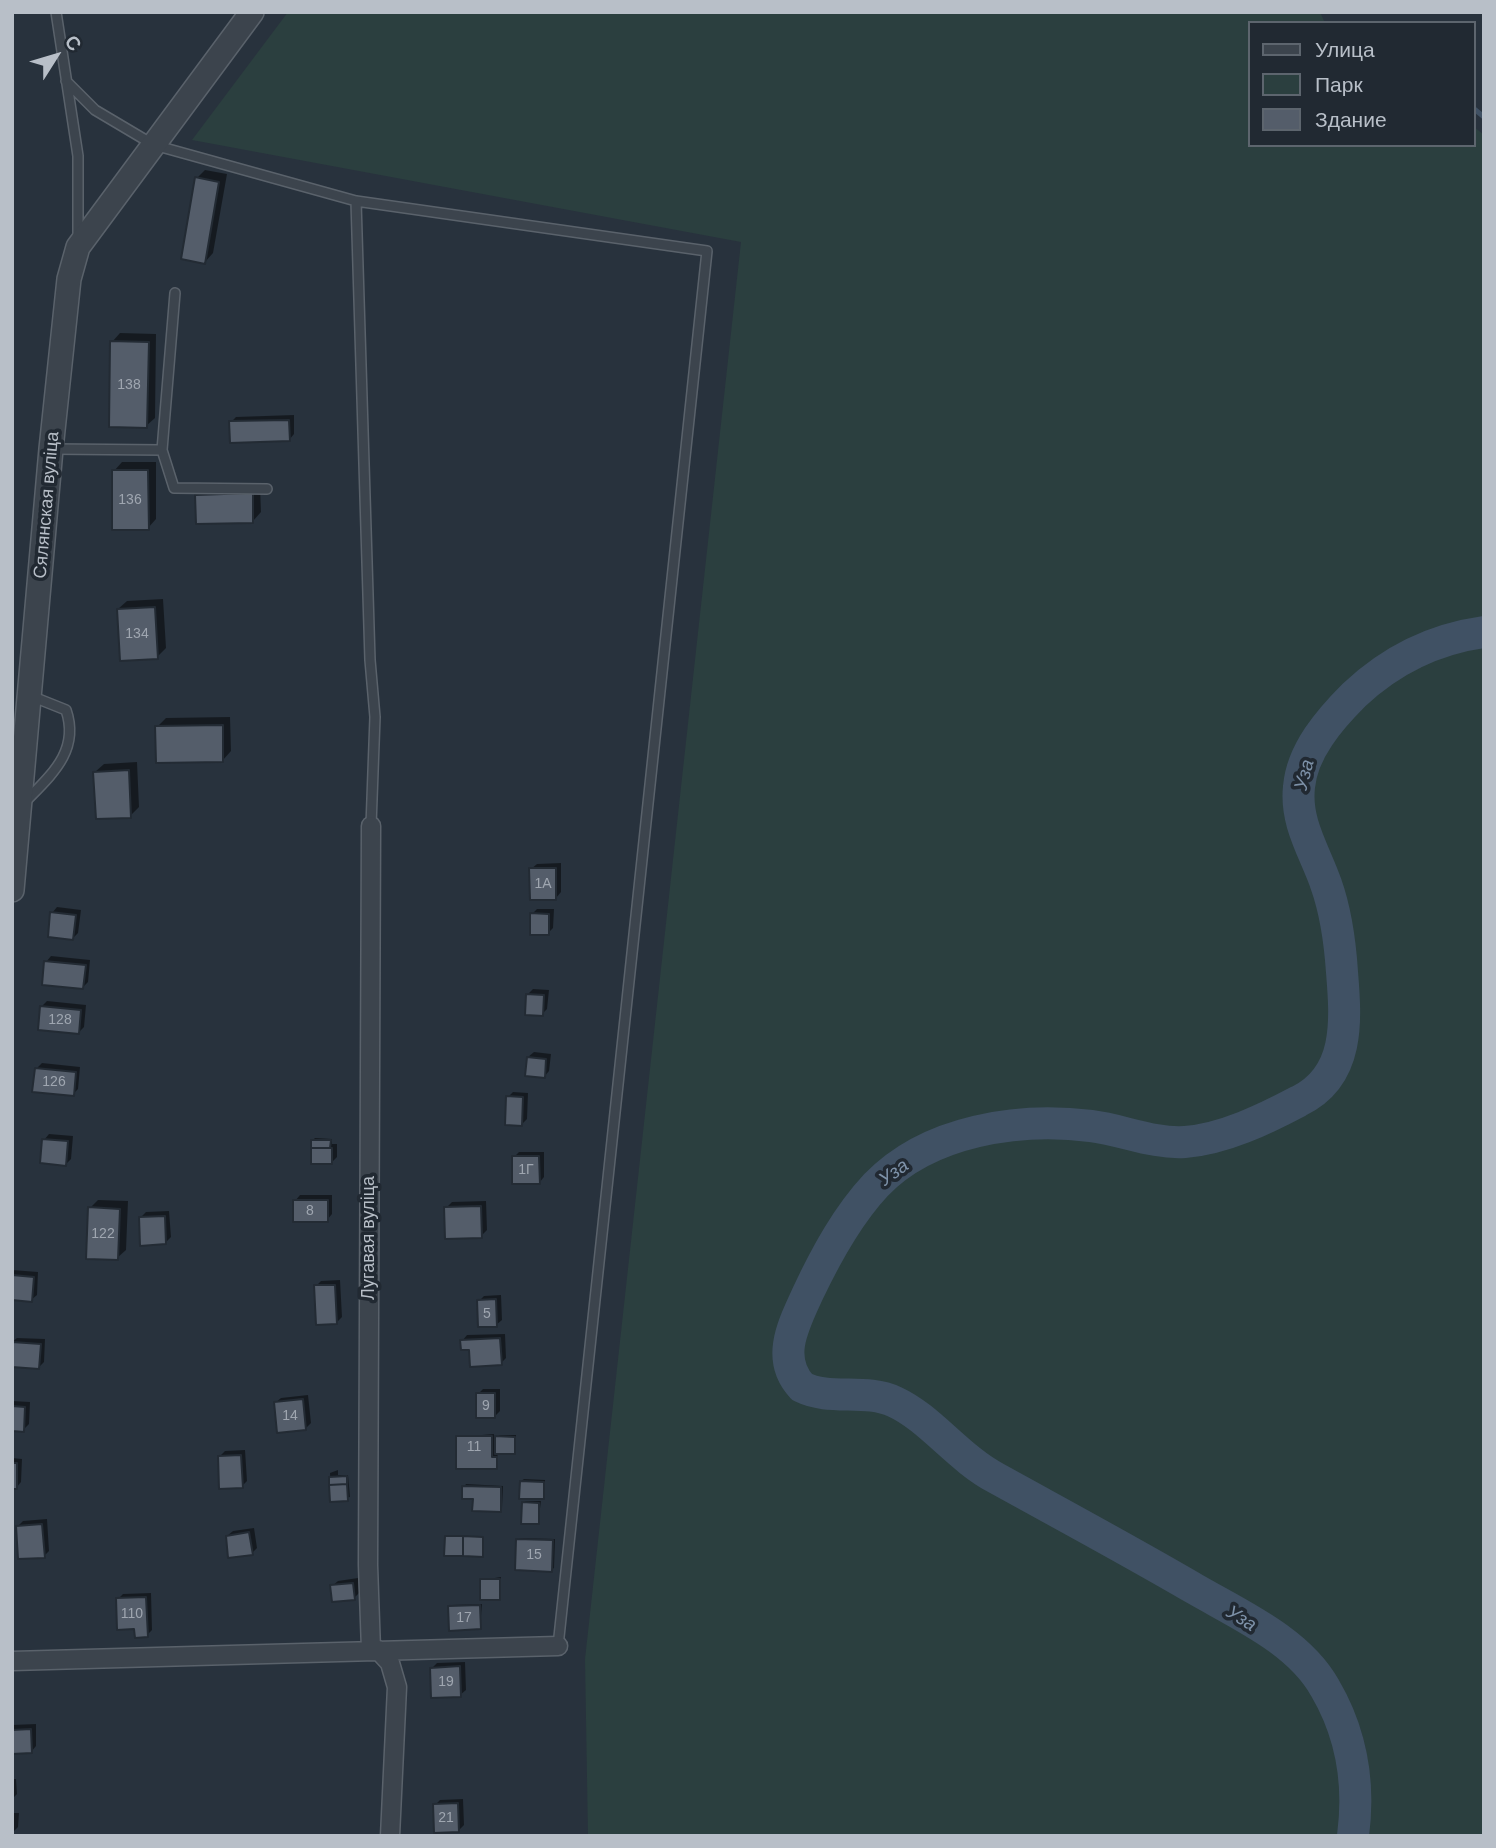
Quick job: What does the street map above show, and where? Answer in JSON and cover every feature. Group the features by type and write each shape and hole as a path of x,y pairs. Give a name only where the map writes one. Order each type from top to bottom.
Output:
{"street":[{"name":"Сялянская вуліца","path":"12,890 51,449 69,279 78,247 252,12"},
{"name":"Лугавая вуліца","path":"371,826 368,1565 374,1650 390,1663 397,1687 390,1836"},
{"path":"12,1661 558,1646"}],"lane":[{"path":"56,12 78,156 78,247"},
{"path":"66,81 95,110 154,145 356,201 707,251 558,1646"},
{"path":"356,201 370,660 375,717 371,826"},
{"path":"175,293 162,450 174,488 267,489"},
{"path":"51,449 162,450"},
{"path":"19,808 62,764 72,727 66,710 31,696"}],"green space":[{"path":"288,12 1320,12 1324,21 1248,21 1248,147 1475,147 1475,128 1484,135 1484,620 1416,636 1376,660 1338,697 1321,719 1296,767 1290,791 1291,825 1321,904 1333,984 1332,1033 1318,1068 1289,1094 1270,1104 1221,1125 1194,1132 1164,1133 1085,1117 1026,1115 966,1123 911,1144 886,1161 864,1181 839,1214 789,1305 777,1350 777,1365 783,1383 793,1395 823,1404 875,1408 890,1412 908,1423 946,1458 967,1473 1100,1543 1255,1636 1290,1661 1314,1688 1334,1727 1344,1770 1343,1836 588,1836 585,1659 741,242 192,140"},
{"path":"1484,645 1484,1836 1368,1836 1368,1767 1360,1728 1346,1698 1327,1671 1305,1648 1254,1608 1226,1591 995,1463 927,1410 898,1392 876,1386 839,1385 817,1379 808,1372 801,1353 805,1327 817,1296 857,1230 900,1179 937,1156 1002,1137 1047,1134 1168,1150 1193,1149 1225,1142 1271,1124 1315,1103 1331,1089 1344,1072 1355,1041 1357,1000 1353,954 1345,913 1321,848 1312,812 1312,786 1319,761 1340,728 1386,684 1432,660"}],"building":[{"path":"195,177 219,182 205,264 181,259"},
{"path":"110,341 149,342 147,428 109,427"},
{"path":"289,420 290,441 230,443 229,421"},
{"path":"112,470 148,470 149,530 112,530"},
{"path":"253,493 253,523 196,524 195,495"},
{"path":"155,607 158,659 120,661 117,609"},
{"path":"223,725 223,762 156,763 155,726"},
{"path":"129,770 131,818 96,819 93,772"},
{"path":"529,868 556,868 556,900 530,900"},
{"path":"50,912 76,915 73,940 48,937"},
{"path":"530,913 549,914 549,935 530,935"},
{"path":"44,961 86,965 83,989 42,985"},
{"path":"526,994 544,995 543,1016 525,1015"},
{"path":"40,1006 81,1010 79,1034 38,1030"},
{"path":"527,1057 546,1059 545,1078 525,1076"},
{"path":"35,1068 76,1072 74,1096 32,1092"},
{"path":"506,1096 523,1097 522,1126 505,1125"},
{"path":"42,1139 68,1141 66,1166 40,1163"},
{"path":"311,1140 331,1140 330,1148 311,1148"},
{"path":"311,1148 332,1148 332,1164 311,1164"},
{"path":"512,1156 539,1156 540,1184 512,1184"},
{"path":"293,1200 328,1200 328,1222 293,1222"},
{"path":"481,1206 482,1238 445,1239 444,1207"},
{"path":"88,1207 120,1209 118,1260 86,1259"},
{"path":"165,1216 166,1244 140,1246 139,1217"},
{"path":"12,1275 34,1277 32,1302 12,1300"},
{"path":"314,1285 335,1285 337,1324 316,1325"},
{"path":"496,1299 497,1327 478,1327 477,1300"},
{"path":"500,1338 502,1365 470,1367 469,1350 461,1350 460,1340"},
{"path":"12,1342 41,1344 39,1369 12,1367"},
{"path":"476,1393 495,1393 495,1418 476,1418"},
{"path":"303,1399 306,1430 277,1433 274,1402"},
{"path":"12,1406 25,1407 24,1432 12,1431"},
{"path":"456,1436 492,1436 492,1457 497,1457 497,1469 456,1469"},
{"path":"495,1436 515,1437 515,1454 495,1454"},
{"path":"241,1455 243,1488 219,1489 218,1456"},
{"path":"12,1463 17,1463 17,1489 12,1489"},
{"path":"347,1476 347,1484 329,1485 329,1477"},
{"path":"520,1481 544,1482 544,1499 519,1499"},
{"path":"347,1484 348,1501 330,1502 329,1485"},
{"path":"462,1486 501,1487 501,1512 472,1511 473,1499 462,1499"},
{"path":"522,1502 539,1503 539,1524 521,1524"},
{"path":"42,1524 45,1558 18,1559 16,1526"},
{"path":"249,1532 253,1555 228,1558 226,1536"},
{"path":"445,1536 463,1536 463,1556 444,1556"},
{"path":"463,1536 483,1537 483,1557 463,1556"},
{"path":"516,1539 553,1540 552,1572 515,1570"},
{"path":"480,1579 500,1579 500,1600 480,1600"},
{"path":"353,1583 355,1600 332,1602 330,1585"},
{"path":"146,1597 148,1637 135,1638 134,1629 117,1630 116,1598"},
{"path":"480,1605 481,1629 449,1631 448,1606"},
{"path":"460,1666 461,1697 431,1698 430,1668"},
{"path":"31,1729 32,1753 12,1754 12,1730"},
{"path":"458,1803 459,1832 434,1833 433,1804"}],"waterway":[{"path":"1475,110 1484,117"},
{"name":"Уза","path":"1353,1836 1355,1797 1348,1741 1325,1688 1300,1656 1249,1619 982,1470 908,1409 884,1398 824,1393 802,1387 794,1376 788,1353 797,1317 838,1236 876,1185 898,1166 922,1151 976,1132 1034,1124 1091,1126 1161,1141 1200,1140 1258,1121 1316,1090 1328,1077 1336,1062 1344,1028 1344,1009 1335,916 1300,813 1299,787 1305,761 1311,748 1336,714 1383,671 1431,646 1484,632"}]}
